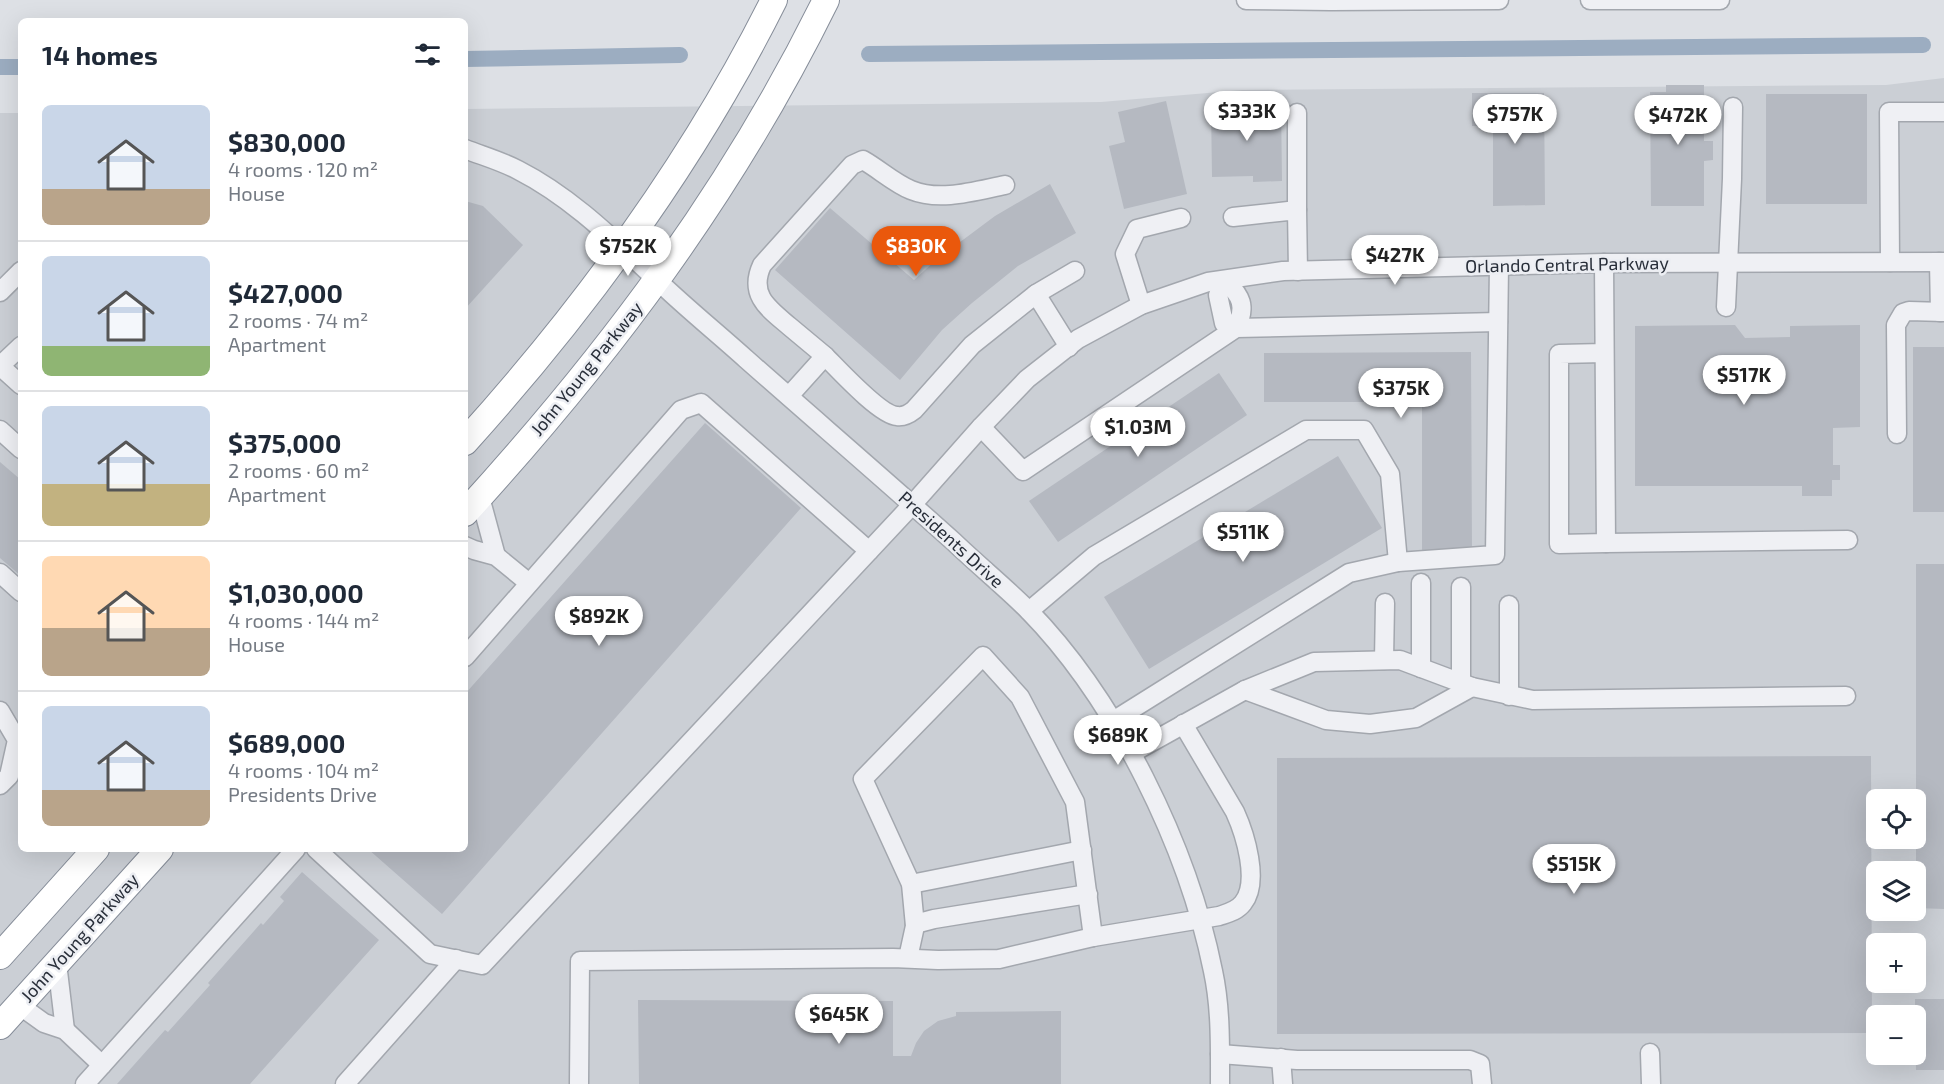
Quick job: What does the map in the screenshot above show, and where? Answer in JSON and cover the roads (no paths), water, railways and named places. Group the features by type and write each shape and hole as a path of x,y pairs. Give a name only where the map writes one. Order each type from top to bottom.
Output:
{"highway":[{"path":"468,439 561,331 624,248 669,182 708,118 774,0"},
{"name":"John Young Parkway","path":"472,505 585,376 657,281 706,211 741,155 826,0"},
{"path":"0,956 93,852"},
{"name":"John Young Parkway","path":"0,1026 157,852"}],"street":[{"path":"1246,0 1319,2 1499,0"},
{"path":"1590,0 1720,0"},
{"path":"1726,307 1733,107"},
{"path":"1890,262 1889,112 1944,112"},
{"path":"1298,113 1298,271"},
{"name":"Presidents Drive","path":"468,150 516,169 536,180 568,202 624,248 657,281 1029,611 1075,664 1132,753 1178,854 1201,918 1214,974 1220,1084"},
{"path":"1005,185 953,195 923,194 910,189 863,160 852,165 762,265 758,272 758,289 764,304 825,356 883,411 898,417 914,410 972,345 1036,294 1075,271"},
{"path":"1233,217 1297,210"},
{"path":"1141,305 1125,254 1137,229 1181,218"},
{"path":"1896,434 1896,325 1903,313 1909,311 1942,312 1942,262"},
{"name":"Orlando Central Parkway","path":"456,959 482,964 1027,379 1078,339 1141,305 1208,282 1283,271 1604,264 1942,262"},
{"path":"1604,264 1606,543"},
{"path":"1113,721 1349,573 1398,562 1495,555 1499,266"},
{"path":"0,292 18,274"},
{"path":"1225,280 1218,296 1224,323 1236,328 1498,322"},
{"path":"1036,294 1069,346"},
{"path":"981,427 1023,471 1236,328"},
{"path":"18,349 0,366 18,382"},
{"path":"1604,353 1559,354 1559,544 1848,540"},
{"path":"789,396 825,356"},
{"path":"468,654 681,410 701,403 869,551"},
{"path":"0,430 18,446"},
{"path":"1029,611 1094,556 1306,430 1364,430 1390,474 1398,562"},
{"path":"472,505 496,556"},
{"path":"468,547 496,556 529,583"},
{"path":"0,573 18,588"},
{"path":"1421,583 1421,668"},
{"path":"1461,587 1466,685"},
{"path":"1384,660 1385,603"},
{"path":"1509,604 1509,696"},
{"path":"908,958 915,924 911,885 863,779 983,656 1020,697 1075,802 1093,937"},
{"path":"1132,753 1245,690 1314,662 1401,660 1466,685 1533,700 1846,696"},
{"path":"1245,690 1326,720 1370,724 1416,718 1466,685"},
{"path":"0,711 17,741 9,776 0,785"},
{"path":"579,1084 580,961 999,959 1093,937 1219,916 1234,911 1244,902 1250,888 1249,856 1241,825 1183,724"},
{"path":"911,885 1082,850"},
{"path":"85,1084 293,852"},
{"path":"319,852 430,954 456,959"},
{"path":"915,924 1088,894"},
{"path":"345,1084 456,959"},
{"path":"57,963 65,1030"},
{"path":"19,1005 45,1023 65,1030 102,1065"},
{"path":"1650,1053 1651,1084"},
{"path":"1220,1054 1281,1058 1470,1060 1480,1064 1482,1084"},
{"path":"1281,1058 1283,1084"}],"waterway":[{"path":"869,54 1923,45"},
{"path":"468,59 680,55"},
{"path":"0,67 18,67"}]}
